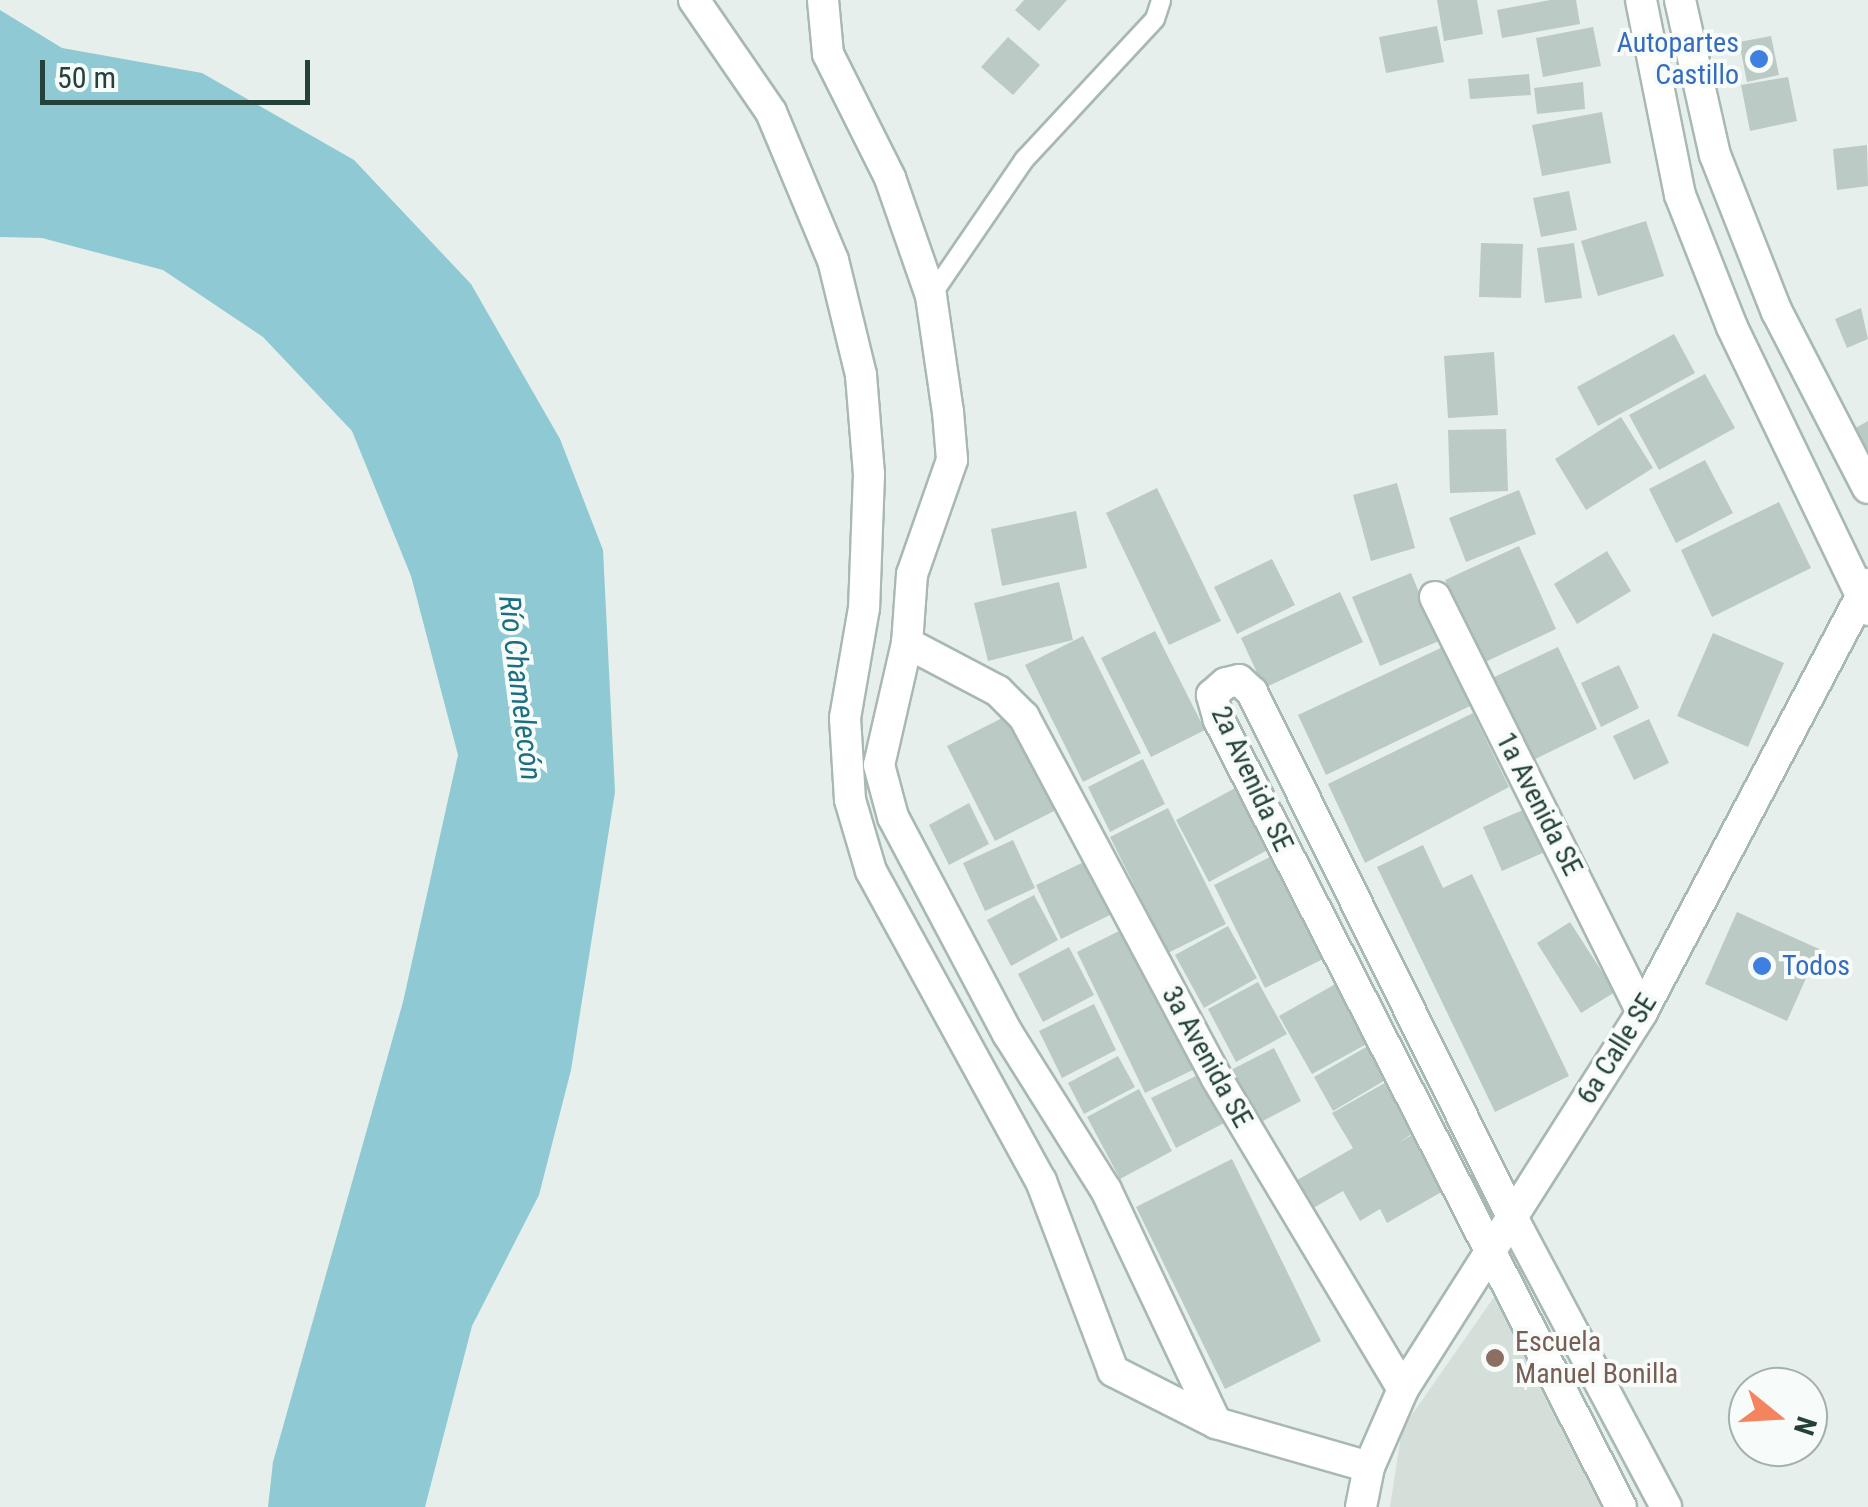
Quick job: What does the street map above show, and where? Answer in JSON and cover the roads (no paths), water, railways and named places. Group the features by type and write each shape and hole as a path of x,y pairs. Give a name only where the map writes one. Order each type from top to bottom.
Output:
{"street":[{"path":"694,0 771,112 833,260 861,375 869,474 864,608 845,718 850,800 871,871 1040,1181 1102,1355 1128,1384 1216,1422 1369,1468"},
{"path":"1641,0 1680,195 1732,327 1866,597"},
{"path":"1680,0 1722,172 1777,312 1868,488"},
{"path":"828,2 828,54 890,178 931,296 952,460 912,574 907,643 879,764 893,817 1008,1034 1106,1190 1216,1422"},
{"name":"1a Avenida SE","path":"1435,597 1642,1012"},
{"name":"6a Calle SE","path":"1362,1507 1369,1468 1403,1389 1642,1012 1866,597"},
{"name":"3a Avenida SE","path":"907,643 998,690 1024,717 1216,1078 1403,1389"},
{"name":"2a Avenida SE","path":"1621,1507 1488,1254 1218,720 1212,694 1226,683 1239,680 1252,692 1512,1217 1666,1507"}],"lane":[{"path":"931,296 1024,160 1154,19 1161,0"}],"water":[{"name":"Río Chamelecón","path":"0,10 62,48 202,73 354,160 471,284 560,439 603,550 615,792 571,1070 539,1195 472,1326 425,1507 268,1507 273,1462 403,1002 458,755 411,576 352,431 263,337 163,270 42,238 0,237"}],"place":[{"name":"Autopartes Castillo","path":"1759,59"},
{"name":"Todos","path":"1762,966"},
{"name":"Escuela Manuel Bonilla","path":"1495,1358"}]}
